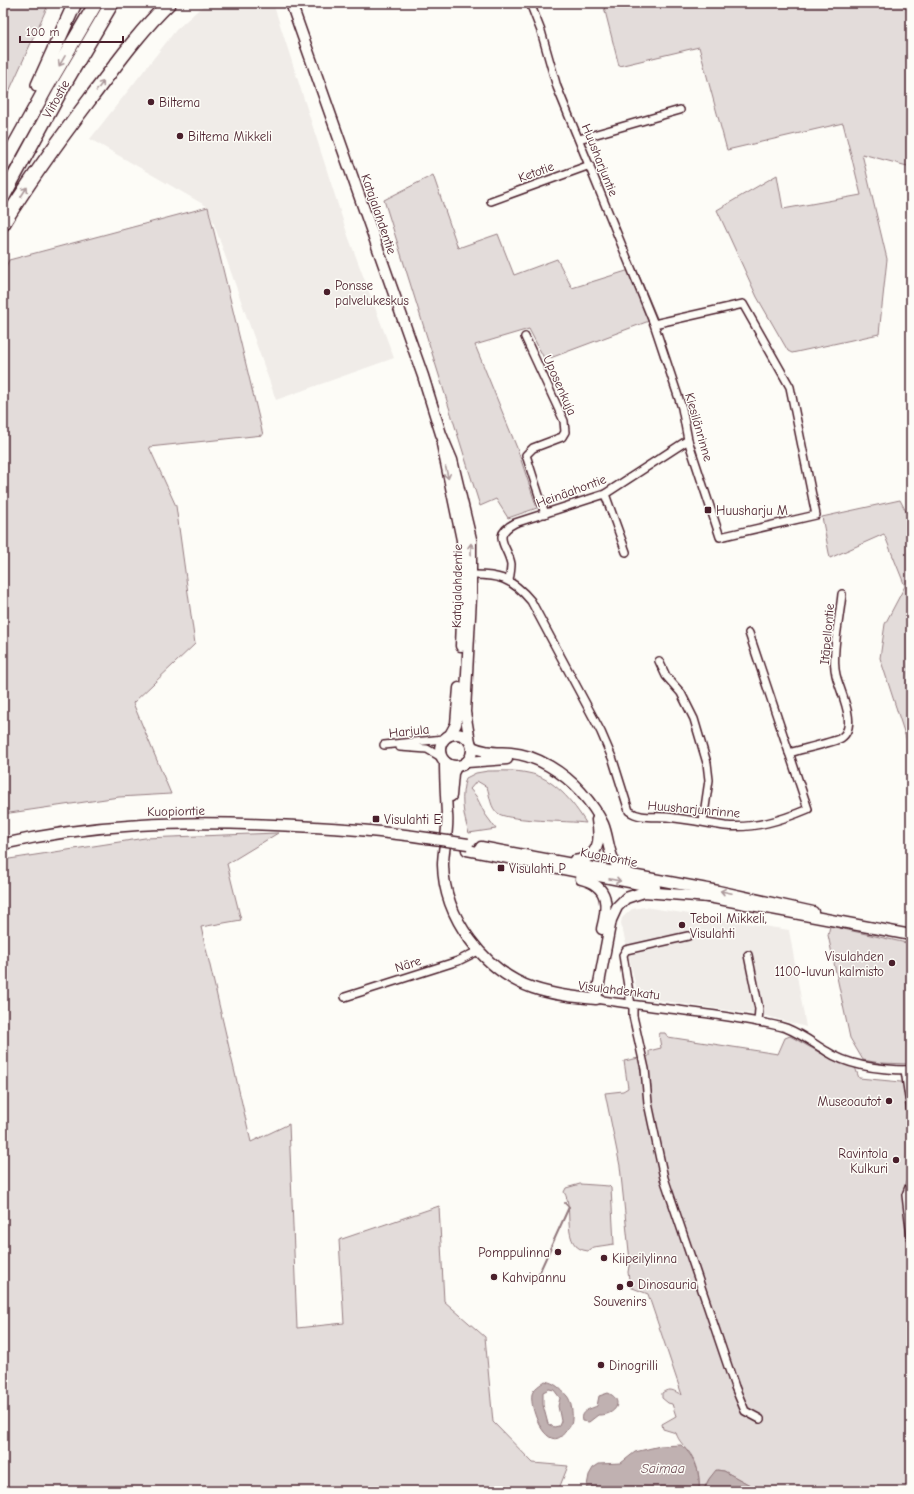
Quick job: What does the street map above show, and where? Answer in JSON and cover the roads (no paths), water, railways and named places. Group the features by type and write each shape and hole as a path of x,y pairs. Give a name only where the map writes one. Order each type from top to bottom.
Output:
{"highway":[{"path":"4,165 76,3"},
{"name":"Viitostie","path":"4,165 96,3"},
{"name":"Viitostie","path":"3,197 58,95 112,3"},
{"path":"3,224 51,152 97,89 142,32 169,3"}],"street":[{"name":"Katajalahdentie","path":"291,3 423,376 441,434 452,460 471,539 458,711 456,724 447,737"},
{"name":"Huusharjuntie","path":"530,3 541,31 557,88 590,165 654,324"},
{"path":"579,139 680,110"},
{"name":"Ketotie","path":"491,201 590,165"},
{"name":"Kiesilänrinne","path":"743,304 790,386 816,515 720,537 688,440 682,408 654,324 743,304"},
{"name":"Uposenkuja","path":"526,337 564,421 565,432 562,437 533,448 526,455 544,514"},
{"name":"Heinäahontie","path":"509,580 511,563 502,544 502,536 506,528 515,523 605,494 688,440"},
{"path":"605,494 626,552"},
{"name":"Katajalahdentie","path":"468,575 465,712 471,744"},
{"path":"468,575 498,577 509,580"},
{"name":"Huusharjunrinne","path":"509,580 531,601 601,732 613,760 629,811 638,816 702,821 726,826 754,826 782,820 808,809 749,633"},
{"name":"Itäpellontie","path":"789,753 841,738 849,728 849,719 836,674 834,660 842,594"},
{"path":"659,661 666,676 681,693 694,719 707,763 709,780 702,821"},
{"path":"550,767 506,759 467,762 456,766 443,760 440,751 447,737 458,734 465,736 471,744 480,751 527,756 550,767 574,784 588,800 603,823 612,856 617,866 624,870 651,878"},
{"name":"Harjula","path":"443,760 427,749 384,745 447,737"},
{"path":"467,762 472,753 471,744"},
{"name":"Visulahdenkatu","path":"443,760 447,814 443,866 446,886 455,913 466,936 478,951 515,980 532,988 561,996 716,1015 786,1028 812,1041 826,1051 849,1061 879,1069 908,1070"},
{"name":"Visulahdenkatu","path":"447,814 451,806 453,773 456,766"},
{"path":"526,859 573,861 588,858 596,850 598,844 599,835 596,814"},
{"name":"Kuopiontie","path":"3,844 45,834 101,827 157,823 230,823 352,830 467,847 793,914 859,924 911,935"},
{"path":"526,859 558,874 591,881 603,893 606,905 605,918 592,999"},
{"name":"Kuopiontie","path":"526,859 651,878 794,906 859,924"},
{"path":"592,999 611,920 618,907 626,898 644,892 710,897"},
{"path":"688,936 626,950 623,955 633,1016 645,1069 650,1117 664,1178 740,1399 745,1411 760,1419"},
{"name":"Näre","path":"344,997 458,961 478,951"},
{"path":"748,955 759,1009 758,1022"},
{"path":"908,1070 911,1112"},
{"path":"911,1182 906,1195 911,1237"}],"water":[{"path":"545,1381 557,1386 567,1396 571,1403 572,1413 570,1426 559,1438 552,1438 546,1434 541,1428 534,1410 532,1394 536,1388","holes":["549,1389 554,1390 560,1398 558,1406 561,1421 559,1426 554,1427 548,1424 543,1405 543,1392"]},
{"path":"608,1393 616,1400 617,1403 614,1410 604,1415 598,1415 589,1422 582,1421 582,1415 588,1409 597,1406 599,1396"},
{"name":"Saimaa","path":"681,1445 694,1460 699,1478 699,1491 586,1491 589,1475 593,1468 599,1464 621,1463 635,1452 660,1446"},
{"name":"Saimaa","path":"716,1470 724,1471 761,1491 703,1491 709,1479"}],"waterway":[{"path":"535,1282 569,1207 565,1203"}],"place":[{"name":"Biltema","path":"151,102"},
{"name":"Biltema Mikkeli","path":"180,136"},
{"name":"Ponsse palvelukeskus","path":"327,292"},
{"name":"Huusharju M","path":"708,510"},
{"name":"Visulahti E","path":"376,819"},
{"name":"Visulahti P","path":"501,868"},
{"name":"Teboil Mikkeli, Visulahti","path":"682,925"},
{"name":"Visulahden 1100-luvun kalmisto","path":"892,963"},
{"name":"Museoautot","path":"889,1101"},
{"name":"Ravintola Kulkuri","path":"896,1160"},
{"name":"Pomppulinna","path":"558,1252"},
{"name":"Kiipeilylinna","path":"604,1258"},
{"name":"Kahvipannu","path":"494,1277"},
{"name":"Dinosauria","path":"630,1284"},
{"name":"Souvenirs","path":"620,1287"},
{"name":"Dinogrilli","path":"601,1365"}]}
